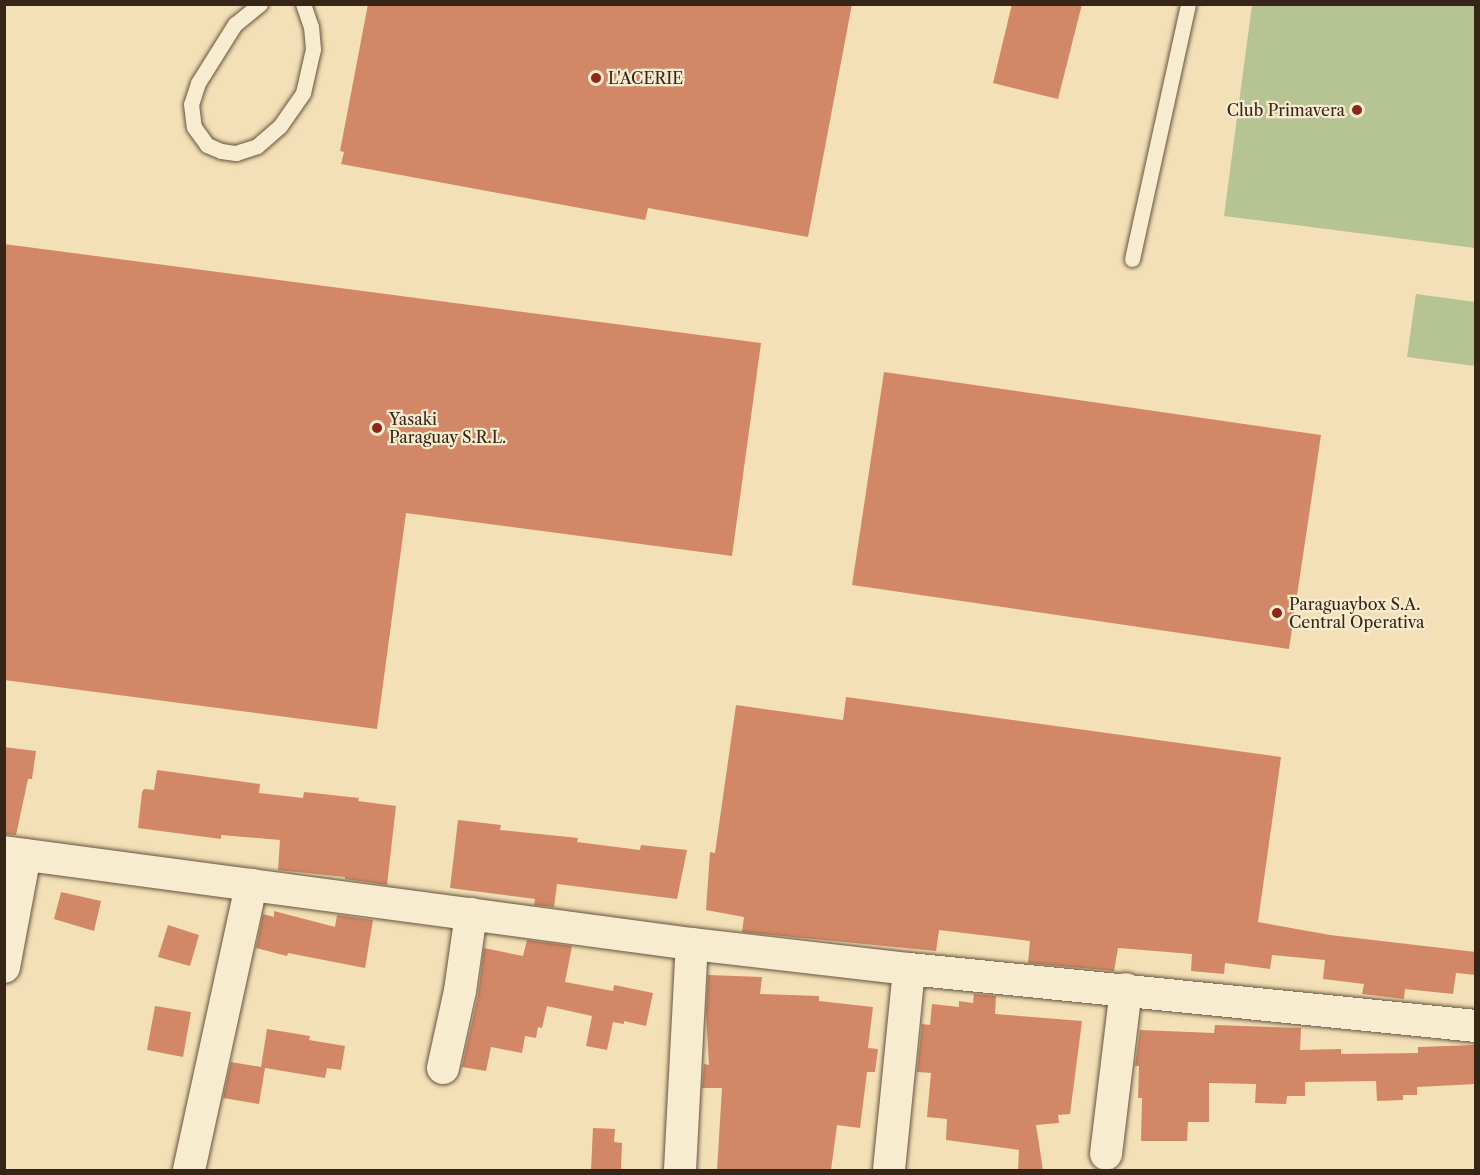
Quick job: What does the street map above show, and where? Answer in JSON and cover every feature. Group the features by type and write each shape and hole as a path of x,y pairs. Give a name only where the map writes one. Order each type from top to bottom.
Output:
{"street":[{"path":"4,967 15,854 692,944 909,969 1126,989 1476,1026"},
{"path":"189,1170 251,885"},
{"path":"443,1068 460,991 471,914"},
{"path":"680,1170 692,944"},
{"path":"889,1170 909,969"},
{"path":"1106,1154 1126,989"}],"lane":[{"path":"260,4 235,24 198,84 191,104 194,127 207,145 221,152 236,153 257,146 280,126 303,93 313,49 311,27 303,4"},
{"path":"1132,259 1188,4"}],"green space":[{"name":"Club Primavera","path":"1252,5 1475,5 1475,248 1224,216"},
{"path":"1416,294 1475,302 1475,366 1407,357"}],"building":[{"name":"L'ACERIE","path":"368,4 852,4 808,237 648,208 645,220 341,164 344,152 340,151"},
{"path":"1012,4 1082,4 1058,99 993,83"},
{"name":"Yasaki Paraguay S.R.L.","path":"4,244 761,343 732,556 406,513 377,729 4,680"},
{"path":"884,372 1321,435 1289,649 852,585"},
{"path":"846,697 1281,757 1258,922 1330,935 1476,952 1476,975 1456,973 1453,994 1405,989 1404,999 1362,994 1364,984 1323,979 1325,960 1272,955 1270,969 1225,963 1224,974 1191,971 1192,954 1118,948 1114,971 1028,963 1030,941 939,930 936,951 742,932 744,917 706,910 710,852 715,853 736,705 843,720"},
{"path":"4,747 36,751 32,779 28,779 16,835 4,834"},
{"path":"157,770 260,784 259,793 303,798 304,792 359,798 358,801 396,806 387,885 345,879 345,877 278,870 280,840 221,835 221,839 138,828 142,792 144,789 154,790"},
{"path":"458,820 501,825 500,830 578,838 577,842 640,850 641,845 687,850 677,899 557,884 554,907 534,905 535,899 450,888"},
{"path":"61,892 101,901 94,931 54,919"},
{"path":"274,911 335,927 337,915 373,920 365,968 288,953 287,956 256,948 263,914 274,917"},
{"path":"168,925 199,935 190,966 158,957"},
{"path":"527,940 572,946 565,982 613,991 614,985 653,993 646,1026 624,1021 624,1024 613,1022 607,1050 586,1046 592,1016 547,1006 542,1028 538,1027 536,1038 525,1036 522,1053 491,1047 486,1071 462,1067 478,995 484,948 523,956"},
{"path":"708,975 762,977 760,994 819,996 819,1001 873,1007 868,1048 878,1049 875,1072 867,1072 860,1128 837,1125 831,1170 717,1170 722,1088 702,1088 704,1064 709,1065 706,1012"},
{"path":"974,994 996,996 995,1014 1082,1021 1070,1114 1058,1115 1059,1123 1036,1125 1043,1170 1018,1170 1019,1150 946,1140 947,1119 927,1117 931,1073 917,1072 922,1024 930,1025 932,1004 959,1007 959,1001 973,1003"},
{"path":"155,1006 191,1012 183,1057 147,1050"},
{"path":"1215,1025 1301,1028 1300,1050 1341,1049 1341,1054 1418,1053 1418,1047 1475,1045 1476,1084 1417,1087 1417,1095 1403,1095 1403,1100 1377,1101 1376,1081 1305,1082 1305,1096 1287,1096 1286,1104 1255,1103 1256,1084 1209,1083 1209,1122 1188,1122 1187,1141 1141,1141 1142,1098 1138,1098 1139,1066 1135,1066 1140,1030 1214,1033"},
{"path":"267,1029 310,1036 309,1040 345,1046 341,1070 327,1068 325,1078 265,1068 259,1104 223,1098 231,1062 261,1067"},
{"path":"593,1128 615,1129 614,1142 622,1143 621,1170 591,1170"}],"place":[{"name":"L'ACERIE","path":"596,78"},
{"name":"Club Primavera","path":"1357,110"},
{"name":"Yasaki Paraguay S.R.L.","path":"377,428"},
{"name":"Paraguaybox S.A. Central Operativa","path":"1277,613"}]}
